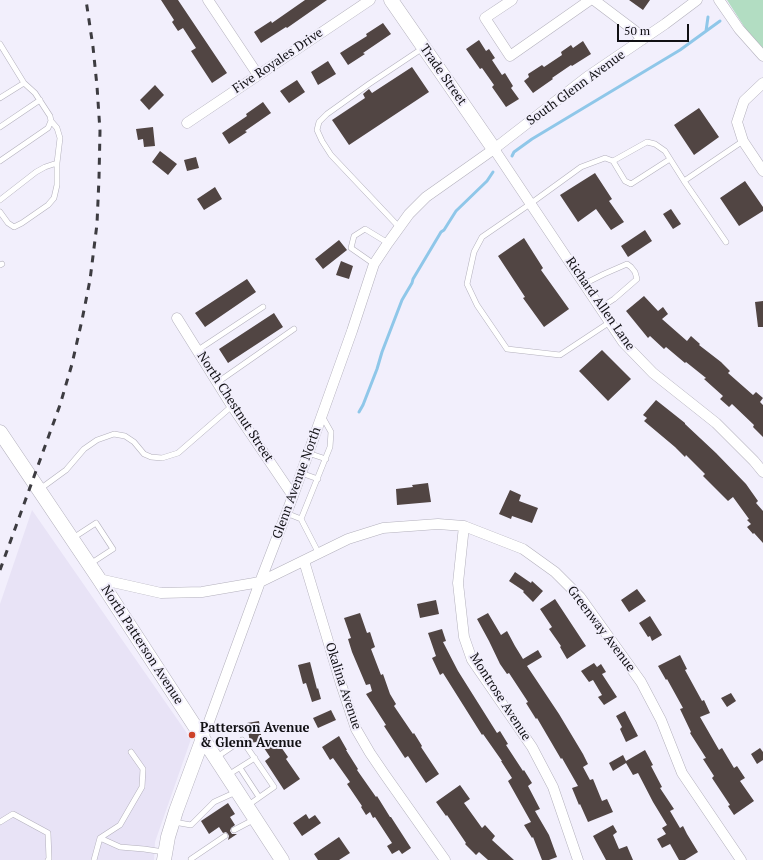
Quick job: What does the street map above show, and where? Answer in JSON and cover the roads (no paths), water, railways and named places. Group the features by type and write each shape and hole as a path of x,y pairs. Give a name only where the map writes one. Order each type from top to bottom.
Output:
{"main road":[{"name":"Trade Street","path":"391,0 494,149"},
{"name":"North Patterson Avenue","path":"0,432 99,579 282,860"},
{"name":"Glenn Avenue North","path":"165,856 176,811 203,738"}],"street":[{"path":"208,0 258,75"},
{"name":"Five Royales Drive","path":"186,123 370,0"},
{"path":"512,0 485,18 510,56 590,0"},
{"path":"594,0 635,31 642,40"},
{"name":"South Glenn Avenue","path":"494,149 587,78 697,0"},
{"path":"719,0 739,29 763,56"},
{"path":"763,83 744,101 737,122 743,141 763,171"},
{"name":"Richard Allen Lane","path":"494,149 623,342 653,373 716,423 763,472"},
{"name":"Glenn Avenue North","path":"203,738 293,496 374,264 410,214 426,197 494,149"},
{"name":"North Chestnut Street","path":"177,318 232,406 293,496"},
{"name":"Greenway Avenue","path":"99,579 161,593 202,592 260,582 348,540 383,528 438,524 464,526 523,549 555,572 580,597 641,682 661,720 682,773 741,860"},
{"name":"Montrose Avenue","path":"464,526 458,583 464,637 472,660 532,747 553,787 578,860"},
{"name":"Okalina Avenue","path":"304,561 356,729 385,775 445,860"}],"lane":[{"path":"0,44 24,83 40,100 50,116 51,121 57,128 60,138 56,163 57,185 54,198 48,205 14,227 8,223 0,212"},
{"path":"400,227 331,155 317,130 319,122 327,114 424,48"},
{"path":"0,98 24,83"},
{"path":"0,127 40,100"},
{"path":"0,161 48,128 51,121"},
{"path":"684,181 743,141"},
{"path":"613,161 647,142 655,144 665,151 726,242"},
{"path":"610,322 560,354 507,349 477,305 467,284 474,252 482,237 581,167 605,158 613,161 626,181 631,184 670,159"},
{"path":"0,200 36,172 56,163"},
{"path":"374,264 351,248 354,236 365,229 388,243"},
{"path":"584,284 627,264 631,266 635,272 637,279 614,299 600,308"},
{"path":"198,350 263,308"},
{"path":"218,382 294,329"},
{"path":"39,490 66,470 84,449 97,440 114,434 124,436 134,442 144,454 162,458 178,453 232,406"},
{"path":"302,520 330,447 331,432 322,415"},
{"path":"308,453 326,459"},
{"path":"301,473 318,479"},
{"path":"286,513 302,520 319,554"},
{"path":"72,539 96,523 113,549 89,565"},
{"path":"215,758 242,740 255,758 274,787 247,806"},
{"path":"94,860 100,838 120,825 142,787 143,769 131,752"},
{"path":"227,776 255,758"},
{"path":"240,768 259,797"},
{"path":"173,821 191,825 214,802 237,792"},
{"path":"0,822 13,814 48,833 48,860"},
{"path":"234,830 255,819"},
{"path":"189,860 225,836"},
{"path":"100,838 120,846 144,849 165,856"}],"waterway":[{"path":"706,31 708,17"},
{"path":"512,156 514,152 532,139 680,50 720,21"},
{"path":"359,412 377,369 402,300 413,279 441,232 444,230 456,211 487,181 493,172"}],"railway":[{"path":"0,570 60,405 72,364 90,280 97,224 100,131 93,47 86,0"}],"place":[{"name":"Patterson Avenue & Glenn Avenue","path":"192,735"}]}
